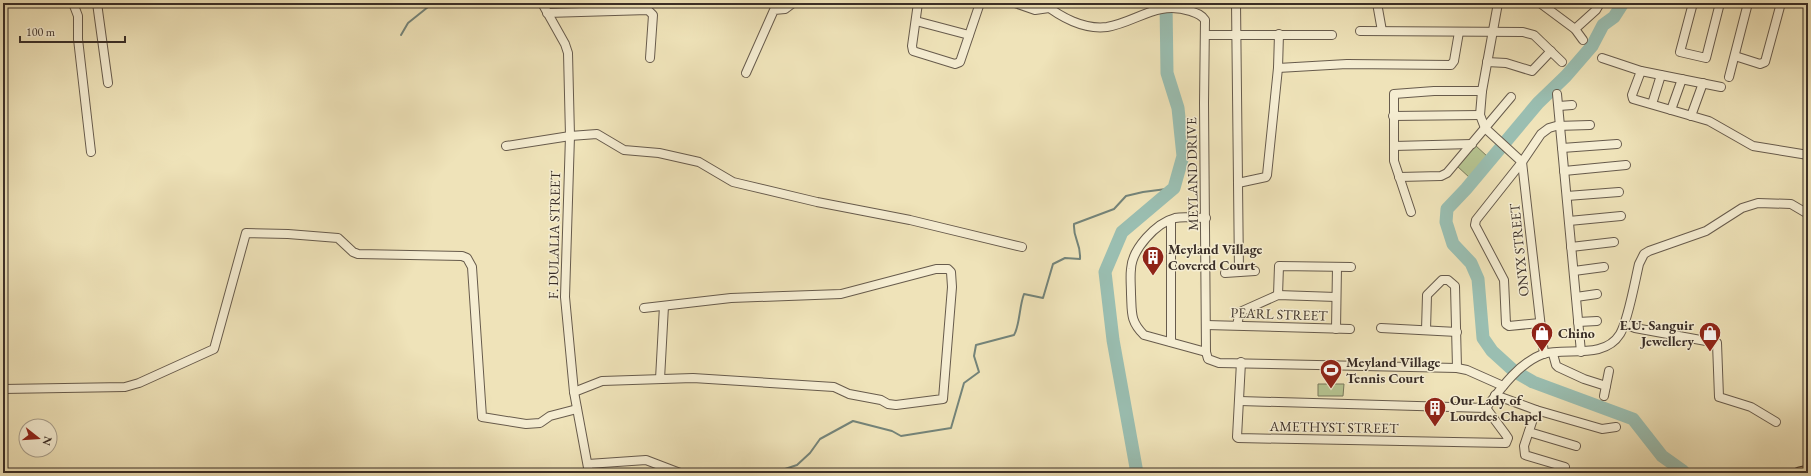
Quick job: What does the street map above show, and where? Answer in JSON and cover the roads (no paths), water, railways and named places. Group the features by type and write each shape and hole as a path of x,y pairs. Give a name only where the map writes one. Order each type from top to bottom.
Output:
{"highway":[{"path":"1799,473 1808,471"}],"street":[{"path":"74,3 78,16 78,39 91,152"},
{"path":"97,3 108,83"},
{"name":"F. DULALIA STREET","path":"542,3 565,44 568,53 570,136 564,282 574,392 589,473"},
{"path":"746,74 774,10 785,10 793,3"},
{"path":"918,3 912,46 913,51 955,64 960,62 980,3"},
{"path":"1015,3 1035,10 1046,6"},
{"path":"1236,3 1238,272"},
{"path":"1377,3 1382,31"},
{"path":"1498,3 1482,91 1480,115 1485,128 1522,162"},
{"path":"1540,3 1575,29 1584,40"},
{"path":"1552,11 1556,3"},
{"path":"1575,29 1596,10 1600,3"},
{"path":"1693,3 1680,52 1706,58 1720,3"},
{"path":"1729,77 1748,3"},
{"path":"1735,56 1760,64 1764,62 1781,3"},
{"name":"MEYLAND DRIVE","path":"1046,6 1061,16 1078,23 1097,27 1107,27 1122,23 1160,8 1186,10 1202,15 1205,20 1204,103 1206,352"},
{"path":"548,13 606,7 651,12 650,58"},
{"path":"916,21 969,35"},
{"path":"1360,32 1523,32 1534,35 1562,62"},
{"path":"1278,68 1347,64 1451,65 1454,61 1459,32"},
{"path":"1238,183 1266,177 1267,175 1278,68 1279,34"},
{"path":"1206,35 1332,35"},
{"path":"1487,62 1506,63 1532,71 1551,51"},
{"path":"1602,58 1641,71 1721,87"},
{"path":"1641,71 1632,97 1633,99 1709,121 1752,146 1808,155"},
{"path":"1652,104 1661,75"},
{"path":"1671,110 1682,79"},
{"path":"1691,116 1703,83"},
{"path":"1411,212 1394,161 1394,94 1434,90 1482,91"},
{"path":"1557,94 1581,352"},
{"path":"1399,177 1441,176 1447,173 1512,97"},
{"path":"1559,106 1572,105"},
{"path":"1393,116 1480,115"},
{"path":"1540,323 1509,326 1506,324 1504,280 1475,225 1476,220 1522,162 1541,134 1549,128 1590,125"},
{"path":"506,146 570,136 597,134 624,150 659,153 699,162 733,182 817,202 910,220 1022,247"},
{"path":"1394,146 1472,144"},
{"path":"1562,148 1617,144"},
{"name":"ONYX STREET","path":"1522,162 1544,354"},
{"path":"1564,171 1626,165"},
{"path":"1567,196 1619,192"},
{"path":"1240,401 1486,408 1495,395 1520,368 1544,354 1590,351 1607,345 1620,335 1639,264 1644,254 1706,231 1742,208 1758,203 1791,204 1808,214"},
{"path":"1569,221 1621,216"},
{"path":"1206,218 1177,218 1172,220 1145,239 1136,252 1131,268 1132,320 1144,335 1206,352 1208,359 1214,362 1457,368 1467,370 1503,386"},
{"path":"1171,342 1172,220"},
{"path":"3,389 125,387 139,383 214,349 246,233 288,234 338,238 353,252 358,254 462,256 467,258 472,267 482,417 526,424 540,423 550,416 577,409"},
{"path":"1571,247 1614,242"},
{"path":"1278,295 1279,266 1351,267"},
{"path":"1336,329 1337,267"},
{"path":"1574,271 1604,267"},
{"path":"574,392 602,381 709,378 834,388 849,394 881,400 888,404 896,405 943,399 951,272 948,269 936,269 841,294 731,298 644,308"},
{"path":"1225,273 1255,271"},
{"path":"1426,330 1426,295 1442,280 1446,280 1455,286 1457,368"},
{"path":"1576,297 1597,294"},
{"path":"1236,325 1240,312 1278,295 1336,297"},
{"path":"660,379 664,306"},
{"path":"1578,322 1597,321"},
{"path":"1624,324 1635,328 1717,343 1719,397 1751,407 1776,422"},
{"name":"PEARL STREET","path":"1206,325 1350,329"},
{"path":"1381,328 1457,332"},
{"path":"1553,354 1558,367 1584,379 1606,386"},
{"name":"AMETHYST STREET","path":"1241,362 1238,438 1506,443 1508,438 1486,408"},
{"path":"1604,396 1609,371"},
{"path":"1495,395 1536,410 1602,429 1616,427"},
{"path":"1536,410 1524,446 1525,455 1565,468"},
{"path":"1529,432 1576,446"},
{"path":"588,464 646,460 680,473"}],"waterway":[{"path":"401,35 408,23 433,3"},
{"path":"1137,473 1113,340 1105,272 1122,232 1174,188 1183,156 1178,108 1167,73 1166,3"},
{"path":"1623,3 1614,17 1603,25 1592,46 1566,76 1538,103 1466,189 1447,209 1446,222 1453,244 1471,263 1478,279 1483,338 1492,351 1514,371 1533,382 1633,419 1662,456 1683,471"},
{"path":"773,473 797,465 810,453 820,439 853,421 892,431 901,436 951,428 964,383 979,372 974,356 976,345 1014,335 1024,294 1043,298 1053,264 1065,258 1080,259 1074,224 1114,209 1126,196 1174,188"}],"place":[{"name":"Meyland Village Covered Court","path":"1153,276"},
{"name":"Chino","path":"1542,352"},
{"name":"E.U. Sanguir Jewellery","path":"1710,352"},
{"name":"Meyland Village Tennis Court","path":"1331,390"},
{"name":"Our Lady of Lourdes Chapel","path":"1435,428"}]}
